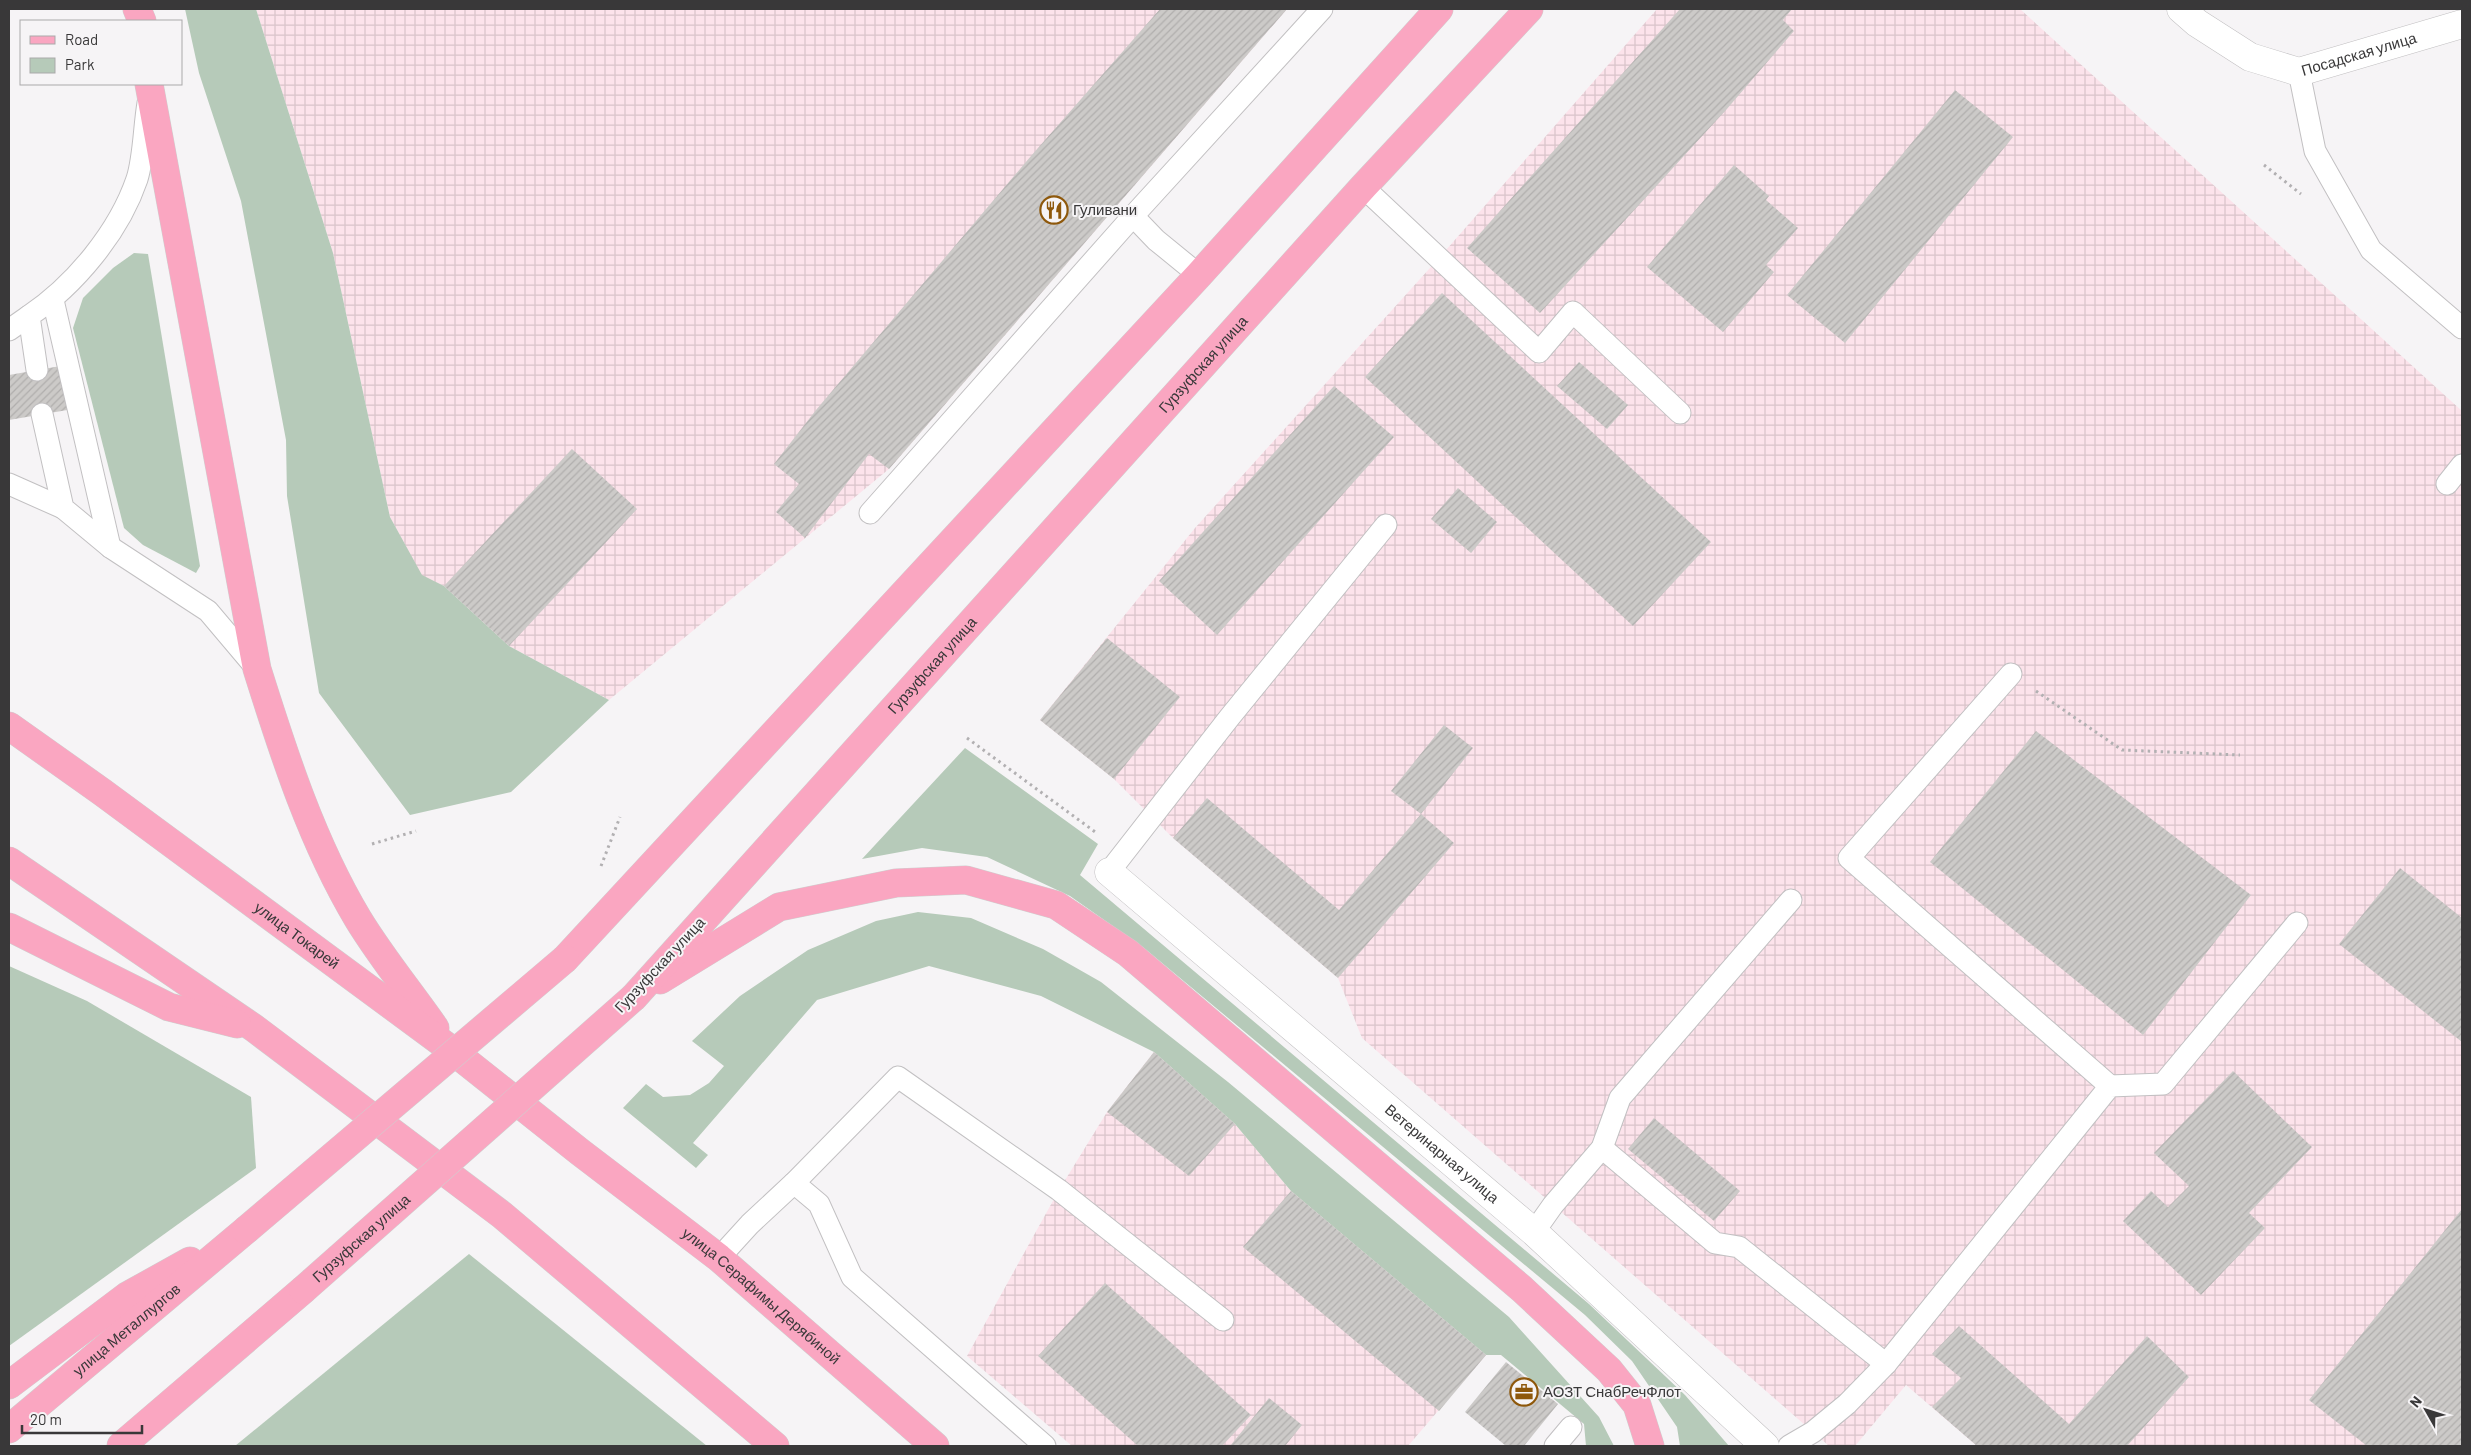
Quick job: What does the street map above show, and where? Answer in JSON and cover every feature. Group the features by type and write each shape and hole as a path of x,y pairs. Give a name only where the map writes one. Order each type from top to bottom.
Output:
{"main road":[{"path":"9,1385 127,1296 246,1230 565,959 1199,275 1439,9"},
{"name":"Гурзуфская улица","path":"121,1446 303,1290 634,997 1363,187 1529,9"},
{"path":"149,86 258,670 276,730 312,827 358,920 449,1048"},
{"name":"улица Токарей","path":"9,726 110,798 449,1048 580,1152"},
{"path":"9,861 254,1028 502,1215 775,1446"},
{"path":"634,997 779,907 896,883 966,880 1056,905 1128,953 1522,1289 1609,1370 1637,1405 1650,1446"},
{"path":"9,927 169,1007 254,1028"},
{"name":"улица Серафимы Дерябиной","path":"580,1152 719,1258 935,1446"},
{"name":"улица Металлургов","path":"9,1429 246,1230"}],"street":[{"name":"Посадская улица","path":"2182,9 2197,23 2250,56 2299,72 2462,24"},
{"name":"Ветеринарная улица","path":"1109,872 1534,1232 1765,1446"}],"lane":[{"path":"870,513 1133,216 1322,9"},
{"path":"2299,72 2315,151 2371,250 2462,328"},
{"path":"9,330 53,300 114,230 137,178 149,86"},
{"path":"1363,187 1539,352 1573,312 1680,413"},
{"path":"1133,216 1156,240 1199,275"},
{"path":"53,300 110,547"},
{"path":"29,316 37,370"},
{"path":"42,414 63,508"},
{"path":"2447,484 2462,465"},
{"path":"9,484 63,508 110,547 208,611 258,670"},
{"path":"1109,872 1229,718 1386,525"},
{"path":"2011,674 1849,858 2110,1086 2162,1084 2297,923"},
{"path":"1534,1232 1553,1206 1602,1148 1620,1098 1791,900"},
{"path":"719,1258 750,1224 794,1183 898,1078 1059,1190 1223,1320"},
{"path":"1789,1446 1813,1432 1847,1404 1886,1364 2110,1086"},
{"path":"1602,1148 1715,1243 1740,1247 1886,1364"},
{"path":"794,1183 819,1204 852,1277 1046,1446"},
{"path":"1555,1446 1571,1428"}],"path":[{"path":"2011,674 2122,750 2240,755"},
{"path":"967,738 1090,827"},
{"path":"372,844 416,831"}],"shaded area":[{"path":"256,9 1287,9 889,469 609,700 509,646 444,586 422,576 390,517 333,253"},
{"path":"1657,9 2020,9 2462,411 2462,1446 1977,1446 1906,1385 1855,1446 1829,1446 1362,1038 1338,978 1173,838 1114,779 1040,720 1195,528 1439,258"},
{"path":"1154,1052 1235,1124 1291,1191 1486,1355 1408,1446 1072,1446 967,1356 1059,1190 1107,1112"}],"green space":[{"path":"185,9 256,9 333,253 390,517 422,575 444,586 509,646 609,700 511,792 410,815 319,693 287,496 286,440 241,201 199,73"},
{"path":"134,253 148,254 200,566 196,573 143,545 124,528 73,328 83,298 113,268"},
{"path":"965,748 1098,844 1080,875 1589,1304 1685,1395 1729,1446 1680,1446 1677,1427 1632,1361 1585,1315 1144,948 1070,896 987,857 922,848 862,859"},
{"path":"918,912 971,918 1043,949 1101,982 1228,1082 1509,1317 1599,1417 1614,1446 1586,1446 1584,1424 1501,1355 1486,1355 1291,1191 1235,1124 1154,1052 1041,996 929,966 817,1000 693,1143 708,1155 696,1168 623,1108 646,1084 663,1097 690,1095 709,1083 724,1066 692,1041 740,996 808,950 876,921"},
{"path":"9,966 87,1001 251,1097 256,1168 9,1346"},
{"path":"469,1254 707,1446 235,1446"}],"building":[{"path":"1160,9 1287,9 889,469 869,454 805,538 776,512 799,484 774,464 816,410 1031,156"},
{"path":"1680,9 1792,9 1783,20 1794,31 1726,110 1540,313 1467,248"},
{"path":"1955,90 2013,137 1845,343 1787,295"},
{"path":"1734,165 1769,196 1766,200 1798,228 1766,265 1774,272 1723,332 1647,267"},
{"path":"1442,293 1711,542 1633,626 1365,377"},
{"path":"1579,362 1628,405 1607,429 1557,386"},
{"path":"72,364 79,408 9,420 9,375"},
{"path":"1334,386 1394,437 1217,635 1159,581"},
{"path":"572,449 637,509 509,646 444,586"},
{"path":"1458,488 1497,522 1471,553 1431,519"},
{"path":"1107,638 1180,697 1114,779 1040,720"},
{"path":"1444,725 1473,748 1421,814 1391,791"},
{"path":"2036,731 2251,895 2143,1035 1930,862"},
{"path":"1207,798 1339,910 1421,814 1454,843 1338,978 1173,838"},
{"path":"2400,868 2462,918 2462,1042 2339,944"},
{"path":"1154,1052 1235,1124 1189,1176 1107,1112"},
{"path":"2233,1071 2312,1147 2249,1213 2265,1228 2201,1295 2123,1221 2151,1191 2168,1207 2189,1186 2154,1153"},
{"path":"1654,1118 1740,1191 1714,1221 1628,1149"},
{"path":"1291,1191 1486,1355 1439,1411 1243,1247"},
{"path":"2462,1209 2462,1446 2367,1446 2309,1400"},
{"path":"1105,1283 1251,1415 1222,1446 1138,1446 1038,1356"},
{"path":"1959,1326 2069,1424 2147,1336 2189,1377 2127,1446 1977,1446 1932,1407 1961,1378 1932,1354"},
{"path":"1506,1362 1558,1404 1524,1446 1506,1446 1465,1412"},
{"path":"1269,1398 1302,1425 1285,1446 1230,1446"}],"place":[{"name":"Гуливани","path":"1054,210"},
{"name":"АОЗТ СнабРечФлот","path":"1524,1392"}]}
